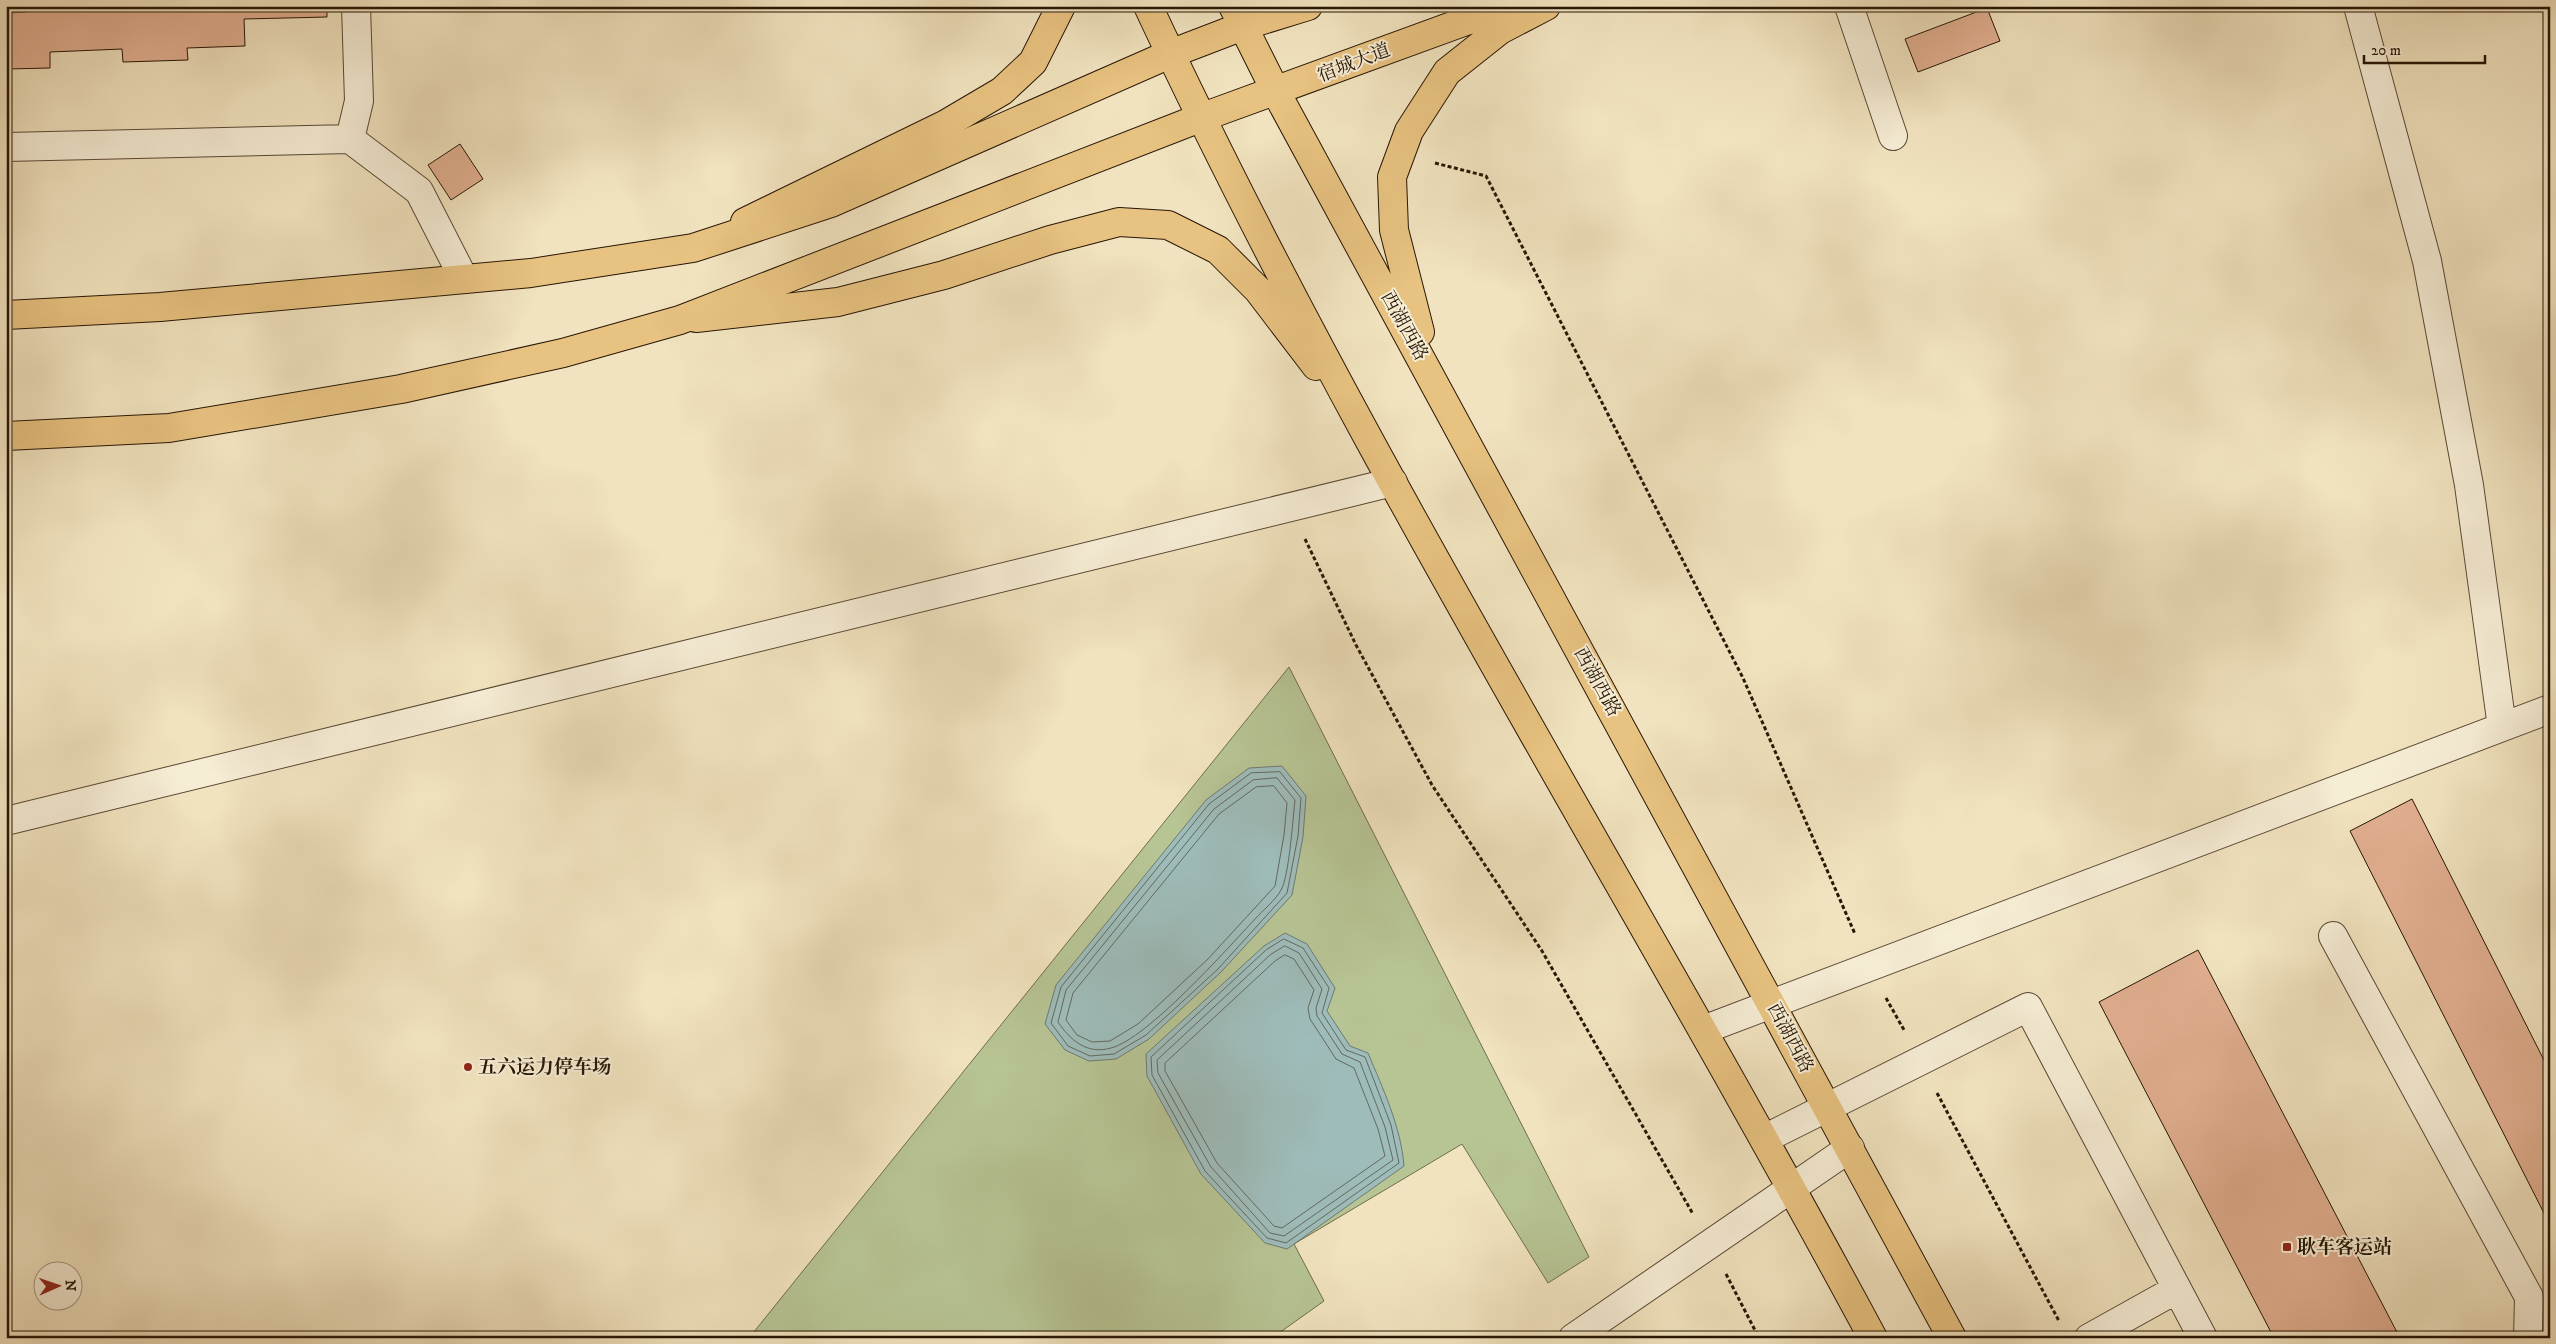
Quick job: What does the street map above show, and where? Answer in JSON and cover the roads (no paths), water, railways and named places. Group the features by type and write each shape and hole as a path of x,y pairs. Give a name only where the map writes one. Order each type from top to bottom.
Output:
{"main road":[{"path":"693,248 946,124 1002,91 1033,62 1061,6"},
{"path":"1148,6 1200,118 1362,426 1792,1188 1872,1338"},
{"path":"6,315 160,307 531,273 693,248 831,203 1170,54 1238,16 1308,6"},
{"name":"宿城大道","path":"680,320 1200,118 1276,92 1507,6"},
{"path":"1437,388 1410,300 1394,230 1392,177 1409,131 1447,72 1500,30 1546,6"},
{"name":"西湖西路","path":"1238,16 1276,92 1952,1338"},
{"path":"6,436 170,428 401,389 563,353 680,320 838,302 944,276 1050,240 1119,222 1168,225 1218,250 1251,284 1362,426"}],"street":[{"path":"350,138 359,101 356,6"},
{"path":"1849,6 1893,136"},
{"path":"2358,6 2427,261 2470,485 2502,727"},
{"path":"6,147 350,138 419,191 464,279"},
{"path":"6,821 1393,482"},
{"path":"1703,1030 2550,709"},
{"path":"2332,936 2529,1297 2528,1338"},
{"path":"1764,1139 2028,1007 2203,1338"},
{"path":"1573,1338 1850,1148"},
{"path":"2089,1338 2177,1289"}],"water":[{"path":"1282,766 1306,796 1303,837 1292,895 1221,972 1149,1039 1116,1059 1089,1061 1065,1050 1045,1024 1056,985 1206,800 1249,768"},
{"path":"1285,933 1307,944 1335,988 1327,1011 1350,1046 1368,1053 1395,1123 1404,1166 1287,1249 1265,1243 1201,1174 1147,1076 1146,1054 1264,946"}],"place":[{"name":"五六运力停车场","path":"468,1067"},
{"name":"耿车客运站","path":"2287,1247"}]}
